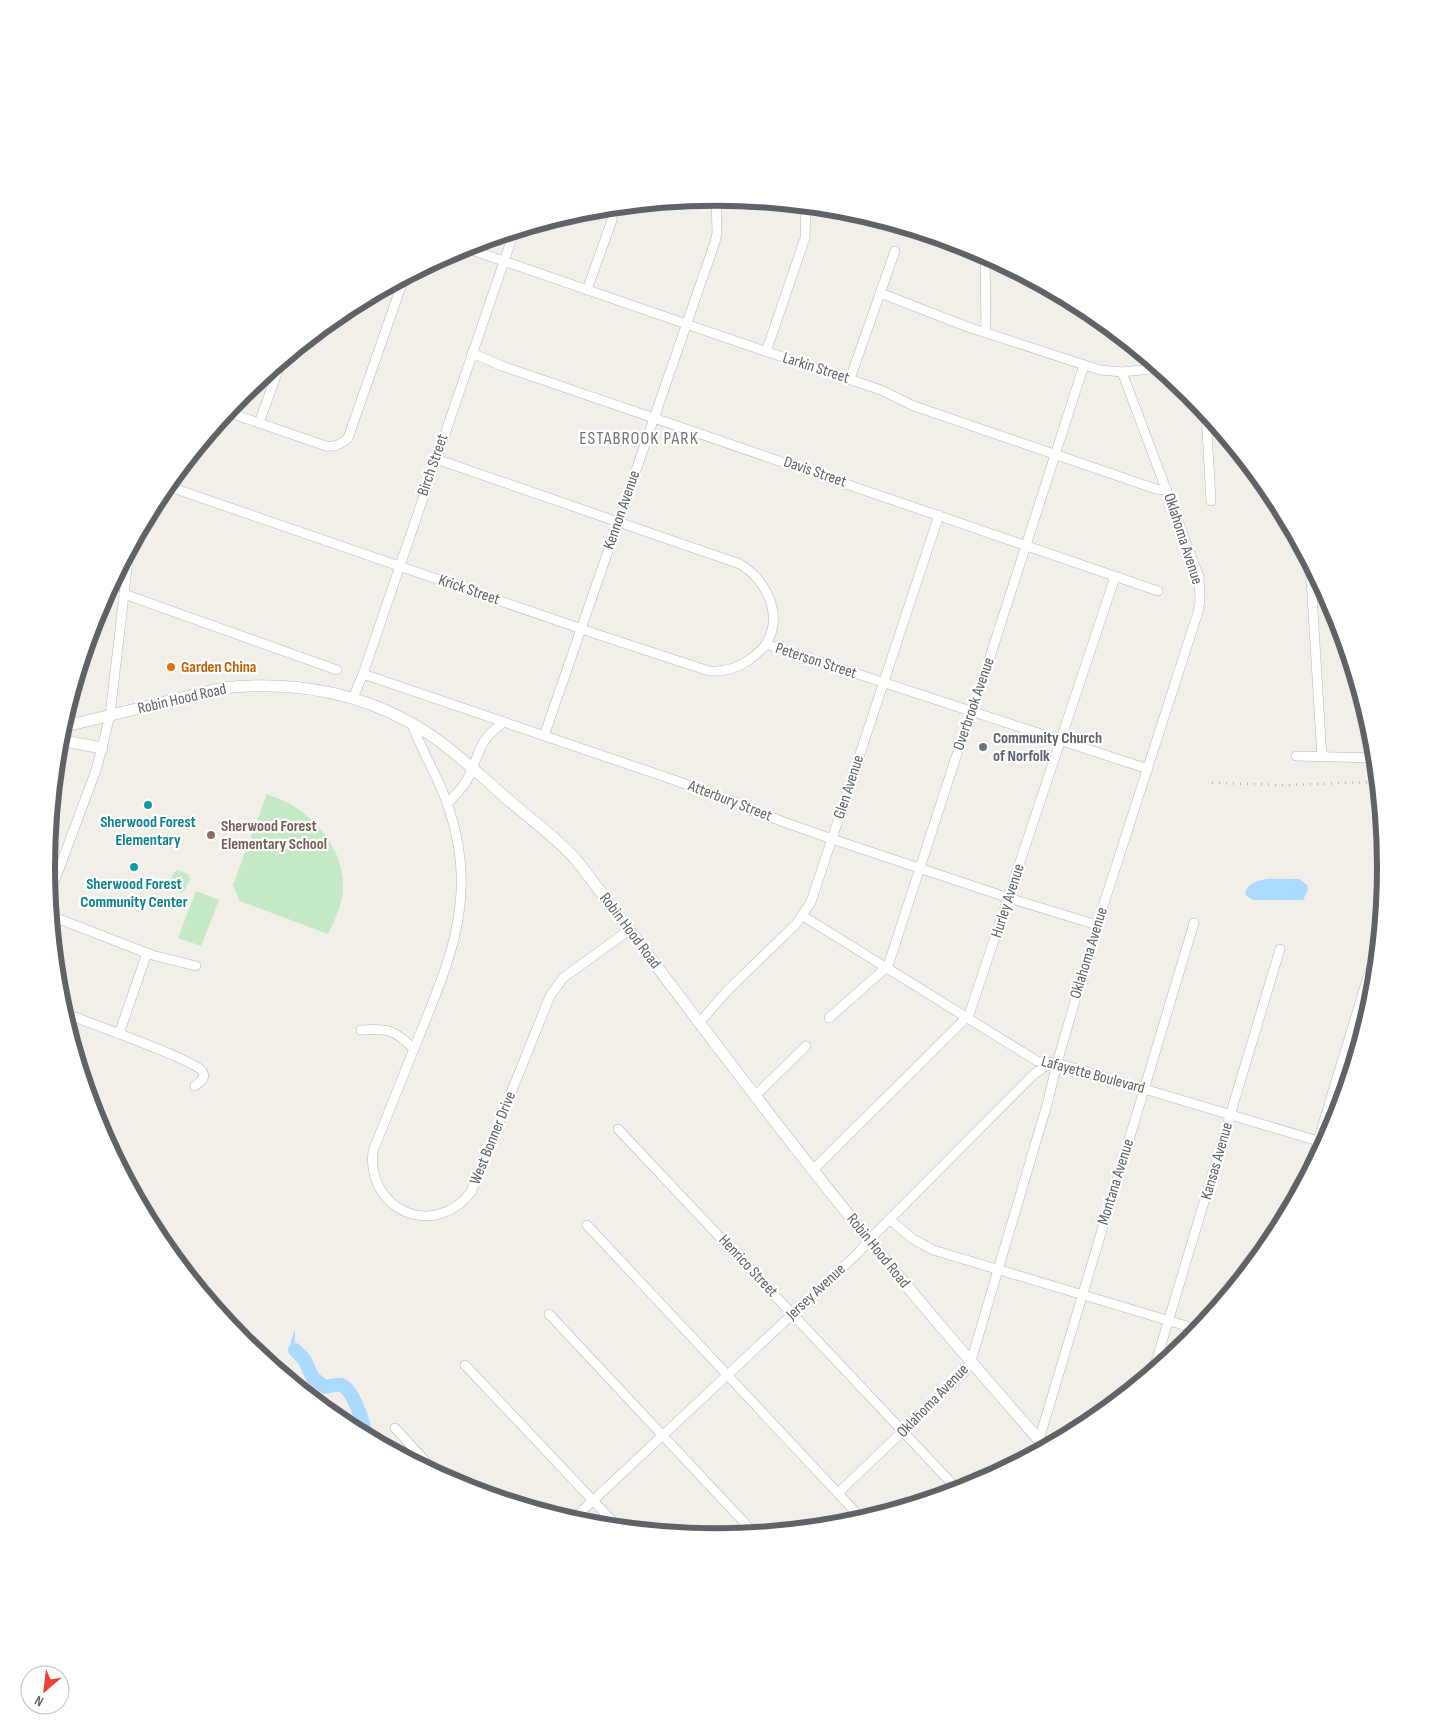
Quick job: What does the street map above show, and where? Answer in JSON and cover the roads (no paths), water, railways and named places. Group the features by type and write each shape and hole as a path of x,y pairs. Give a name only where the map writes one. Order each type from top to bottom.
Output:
{"street":[{"name":"Kennon Avenue","path":"544,736 715,242 717,233 716,206"},
{"path":"766,352 805,238 806,212"},
{"path":"588,290 612,215"},
{"name":"Birch Street","path":"353,698 363,674 512,239"},
{"path":"850,380 895,251"},
{"name":"Larkin Street","path":"475,252 881,390 914,406 1156,489 1167,490"},
{"path":"985,263 986,333"},
{"path":"235,415 332,447 339,446 348,438 401,287"},
{"path":"880,293 986,333 1084,366 1122,372 1152,369"},
{"name":"Davis Street","path":"472,353 502,366 1158,592"},
{"name":"Overbrook Avenue","path":"887,968 1084,366"},
{"name":"Oklahoma Avenue","path":"838,1493 964,1373 971,1361 1048,1101 1057,1063 1097,926 1200,601 1199,577 1122,372"},
{"path":"259,423 277,373"},
{"path":"1206,423 1211,500"},
{"name":"Peterson Street","path":"436,459 731,560 749,569 764,586 772,606 771,631 766,644 972,713 1148,769"},
{"name":"Krick Street","path":"174,489 581,629 709,671 718,672 735,668 757,654 766,644"},
{"name":"Glen Avenue","path":"699,1023 727,991 803,916 810,902 939,515"},
{"path":"55,879 96,770 110,715 124,594 123,575"},
{"name":"Hurley Avenue","path":"813,1170 967,1018 973,1006 1009,898 1114,577"},
{"path":"1311,577 1322,757"},
{"path":"124,594 337,670"},
{"name":"Atterbury Street","path":"363,674 732,801 832,839 1097,926"},
{"name":"Robin Hood Road","path":"71,725 198,693 243,686 284,686 306,688 353,698 392,714 439,741 574,858 813,1170 869,1240 1041,1443"},
{"path":"447,804 461,788 472,768 482,743 494,729 504,722"},
{"name":"West Bonner Drive","path":"412,724 447,804 458,846 461,878 458,924 448,966 373,1152 372,1171 380,1190 393,1204 412,1214 426,1216 445,1213 459,1205 470,1192 550,996 556,986 563,978 629,930"},
{"path":"67,742 102,748"},
{"path":"1296,756 1368,758"},
{"name":"Lafayette Boulevard","path":"803,916 1028,1056 1045,1063 1057,1063 1145,1088 1319,1141"},
{"path":"57,918 147,952 196,966"},
{"name":"Montana Avenue","path":"1042,1443 1082,1294 1194,923"},
{"name":"Kansas Avenue","path":"1156,1362 1280,950"},
{"path":"119,1034 147,952"},
{"path":"829,1018 887,968"},
{"path":"1325,1127 1369,974"},
{"path":"73,1016 199,1068 204,1073 204,1077 195,1086"},
{"path":"362,1030 392,1031 400,1035 414,1049"},
{"path":"755,1096 806,1046"},
{"name":"Jersey Avenue","path":"578,1514 858,1253 889,1219 1034,1074 1048,1065 1057,1063"},
{"name":"Henrico Street","path":"618,1129 953,1485"},
{"path":"889,1219 913,1239 933,1250 1191,1327"},
{"path":"587,1225 857,1513"},
{"path":"549,1314 750,1528"},
{"path":"465,1365 612,1520"},
{"path":"395,1428 426,1462"}],"water":[{"path":"1299,879 1307,885 1308,890 1303,900 1253,900 1245,894 1248,887 1260,880"},
{"path":"295,1330 295,1346 313,1374 322,1382 339,1380 355,1399 370,1430 365,1428 366,1425 340,1386 342,1385 334,1382 321,1387 312,1380 294,1352 291,1340"}],"waterway":[{"path":"295,1350 304,1359 313,1378 325,1387 341,1385 350,1393 361,1416 363,1427"}],"railway":[{"path":"1212,783 1286,785 1372,782"}],"place":[{"name":"Garden China","path":"171,667"},
{"name":"Community Church of Norfolk","path":"983,747"},
{"name":"Sherwood Forest Elementary","path":"148,805"},
{"name":"Sherwood Forest Elementary School","path":"211,835"},
{"name":"Sherwood Forest Community Center","path":"134,867"}],"district":[{"name":"ESTABROOK PARK","path":"639,438"}]}
